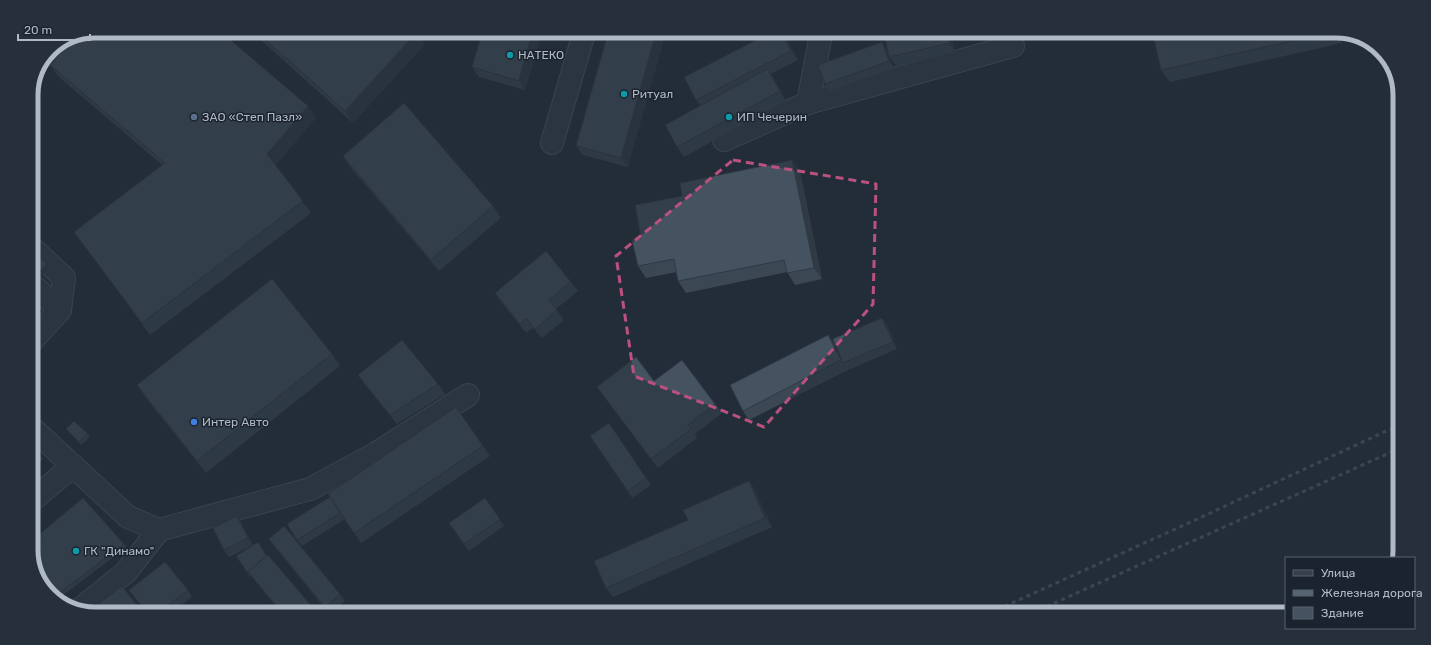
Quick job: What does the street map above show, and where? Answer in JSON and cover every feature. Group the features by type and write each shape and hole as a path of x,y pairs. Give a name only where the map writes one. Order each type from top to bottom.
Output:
{"street":[{"path":"552,143 583,38"},
{"path":"808,103 820,38"},
{"path":"724,140 808,103 1013,46"},
{"path":"38,254 64,278 60,310 38,326"},
{"path":"38,290 60,310"},
{"path":"84,606 126,572 159,530 310,489 375,454 468,395"},
{"path":"38,433 128,517 159,530"},
{"path":"38,495 74,466"}],"highlighted area":[{"path":"733,160 876,184 873,304 764,427 634,376 616,256"}],"building":[{"path":"228,38 308,106 267,154 303,201 142,323 74,232 165,163 50,65 67,46 84,39"},
{"path":"264,38 412,38 345,111"},
{"name":"НАТЕКО","path":"481,38 531,38 519,81 472,67"},
{"name":"Ритуал","path":"607,38 655,38 621,158 576,146"},
{"path":"760,38 784,38 791,51 696,100 684,77"},
{"path":"885,38 948,38 949,43 889,57"},
{"path":"1154,38 1305,38 1161,70"},
{"path":"882,42 889,61 825,84 818,65"},
{"path":"767,69 780,91 677,147 665,125"},
{"path":"404,103 493,206 431,260 343,156"},
{"path":"792,160 814,268 787,273 784,260 678,281 674,259 638,266 632,240 641,238 635,205 682,196 680,183"},
{"path":"546,251 571,282 549,300 557,310 535,329 526,318 520,324 495,293"},
{"path":"38,256 47,264 38,274"},
{"path":"272,279 332,354 197,461 137,385"},
{"path":"882,318 893,342 843,363 833,339"},
{"path":"828,335 841,360 743,411 730,385"},
{"path":"402,340 438,384 390,415 358,375"},
{"path":"636,357 654,381 682,360 715,404 688,425 691,429 651,459 597,387"},
{"path":"456,407 483,446 354,533 328,494"},
{"path":"74,421 87,433 79,442 66,429"},
{"path":"609,423 646,478 628,491 590,436"},
{"path":"749,481 765,518 606,588 594,561 688,520 683,510"},
{"path":"330,497 340,513 297,540 287,524"},
{"name":"ГК \"Динамо\"","path":"83,498 124,544 59,594 50,585 42,572 38,554 38,535"},
{"path":"485,498 500,519 464,544 449,523"},
{"path":"237,516 248,538 224,550 213,528"},
{"path":"284,526 340,594 325,607 269,539"},
{"path":"258,542 267,556 248,573 236,556"},
{"path":"268,555 312,607 277,607 248,572"},
{"path":"165,562 188,590 166,607 142,607 129,590"},
{"path":"122,586 138,607 95,607"}],"railway":[{"path":"1003,607 1393,428"},
{"path":"1045,607 1393,451"}],"place":[{"name":"НАТЕКО","path":"510,55"},
{"name":"Ритуал","path":"624,94"},
{"name":"ЗАО «Степ Пазл»","path":"194,117"},
{"name":"ИП Чечерин","path":"729,117"},
{"name":"Интер Авто","path":"194,422"},
{"name":"ГК \"Динамо\"","path":"76,551"}]}
